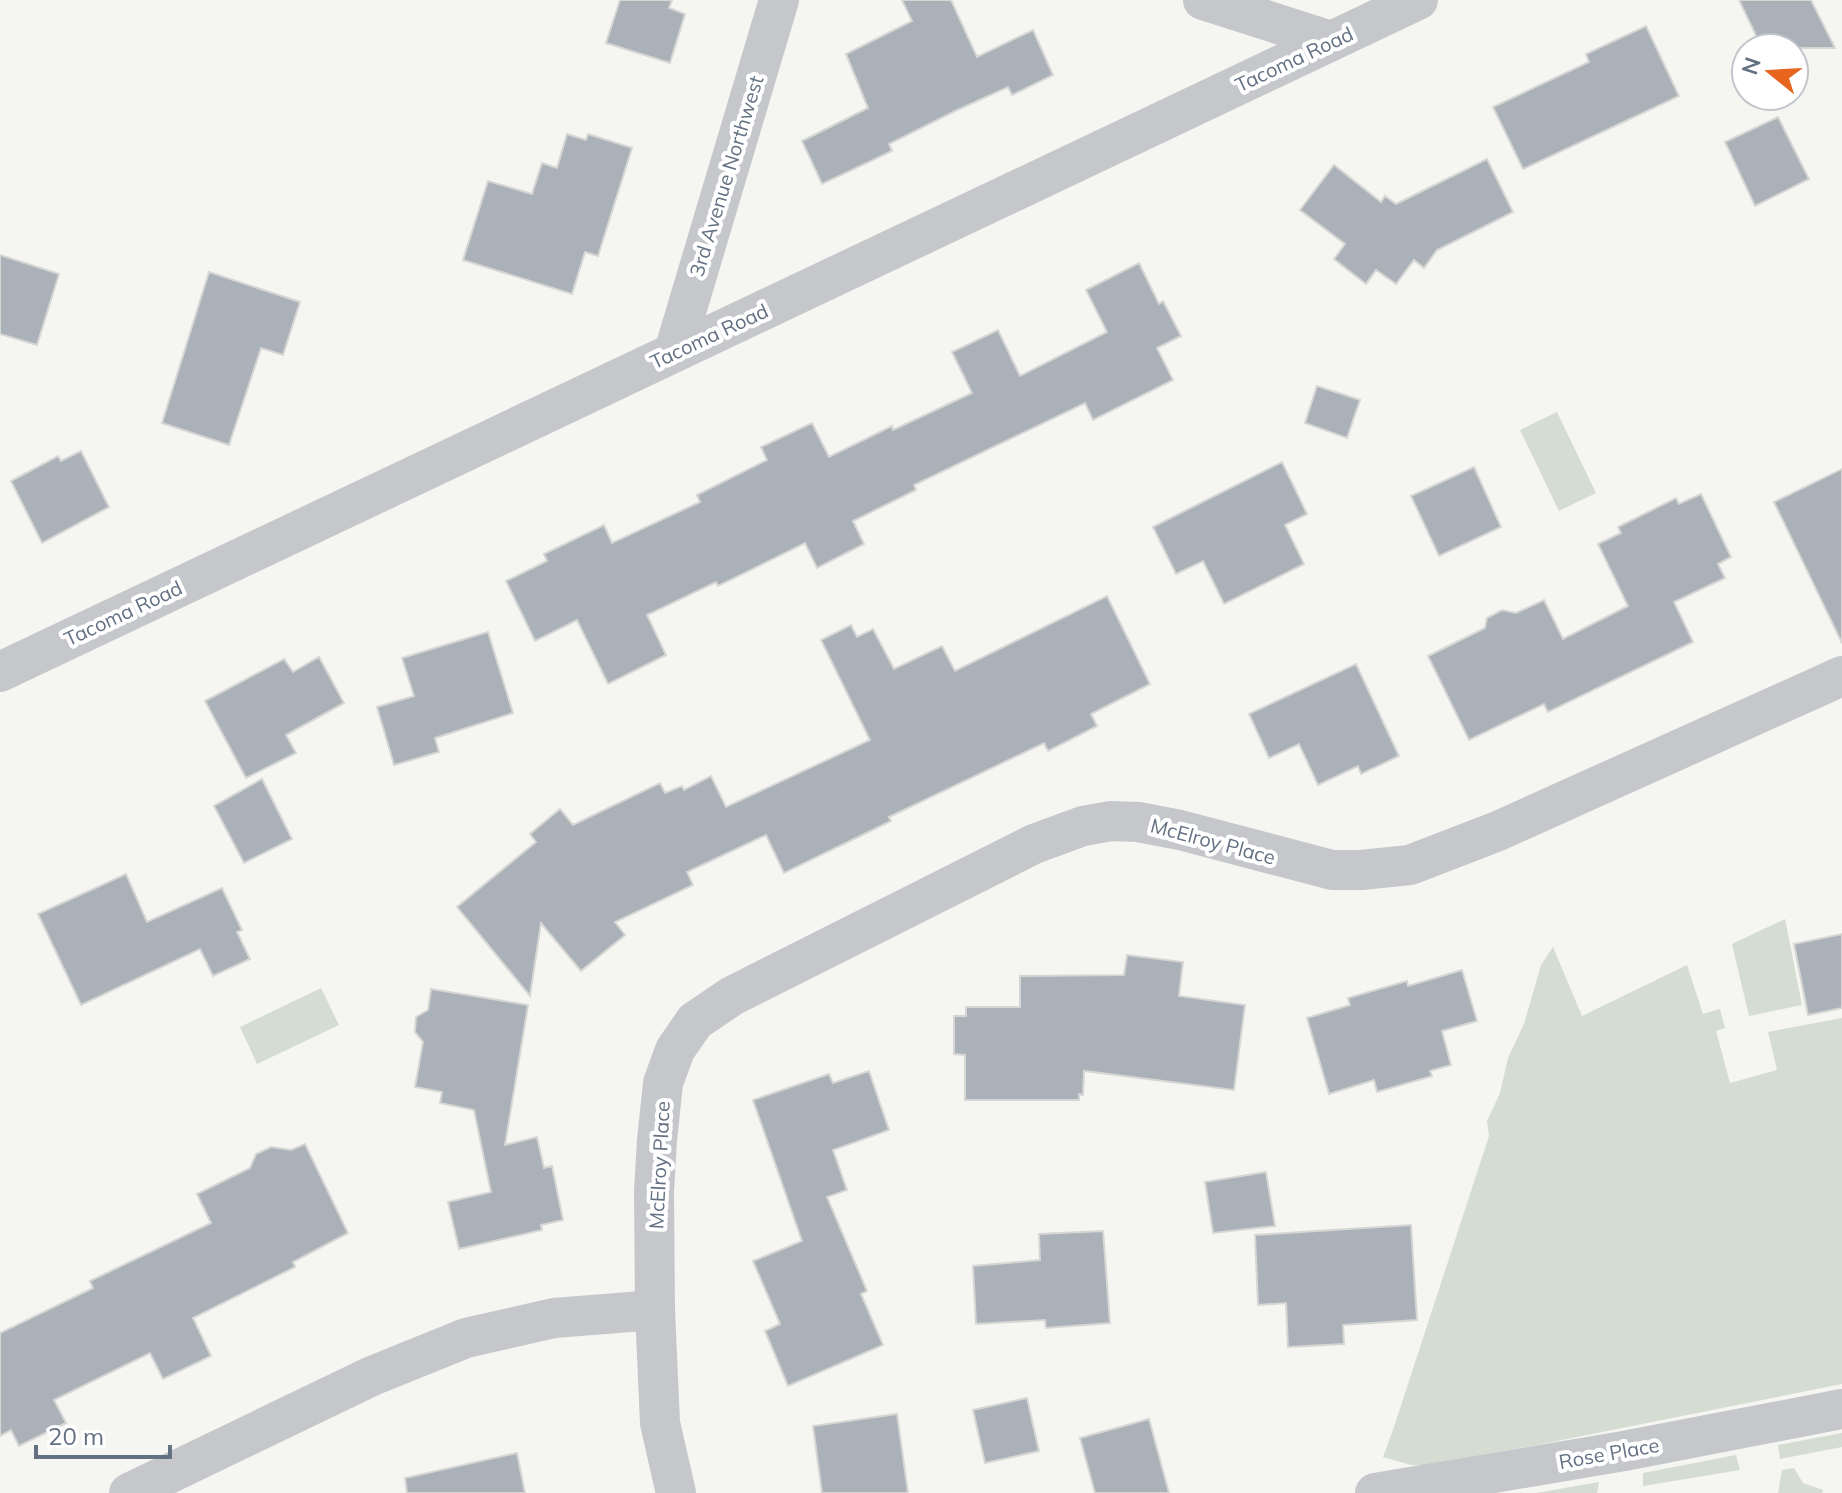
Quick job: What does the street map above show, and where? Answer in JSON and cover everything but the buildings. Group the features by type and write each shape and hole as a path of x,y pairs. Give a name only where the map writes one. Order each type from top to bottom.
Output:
{"street":[{"name":"3rd Avenue Northwest","path":"674,352 779,0"},
{"path":"1203,0 1331,41"},
{"name":"Tacoma Road","path":"0,672 1418,0"},
{"name":"McElroy Place","path":"676,1493 660,1423 654,1191 663,1083 675,1050 695,1021 732,996 1034,844 1083,826 1111,821 1167,826 1332,870 1410,865 1498,831 1842,676"},
{"path":"129,1493 372,1376 466,1338 554,1318 655,1310"},
{"name":"Rose Place","path":"1375,1493 1624,1451 1842,1409"}],"shaded area":[{"path":"1557,412 1596,493 1559,511 1520,430"},
{"path":"1785,919 1802,1005 1749,1016 1732,944"},
{"path":"1553,947 1582,1016 1687,965 1703,1014 1720,1009 1725,1028 1716,1031 1730,1083 1777,1070 1768,1032 1842,1018 1842,1384 1424,1465 1411,1465 1383,1457 1489,1136 1487,1121 1500,1093 1508,1058 1524,1024 1541,965"},
{"path":"321,988 339,1025 257,1064 240,1027"},
{"path":"1842,1433 1842,1447 1780,1459 1778,1445"},
{"path":"1736,1455 1740,1470 1643,1486 1643,1473"},
{"path":"1794,1468 1803,1483 1823,1490 1822,1493 1778,1493 1782,1470"},
{"path":"1599,1482 1597,1493 1536,1493"}]}
